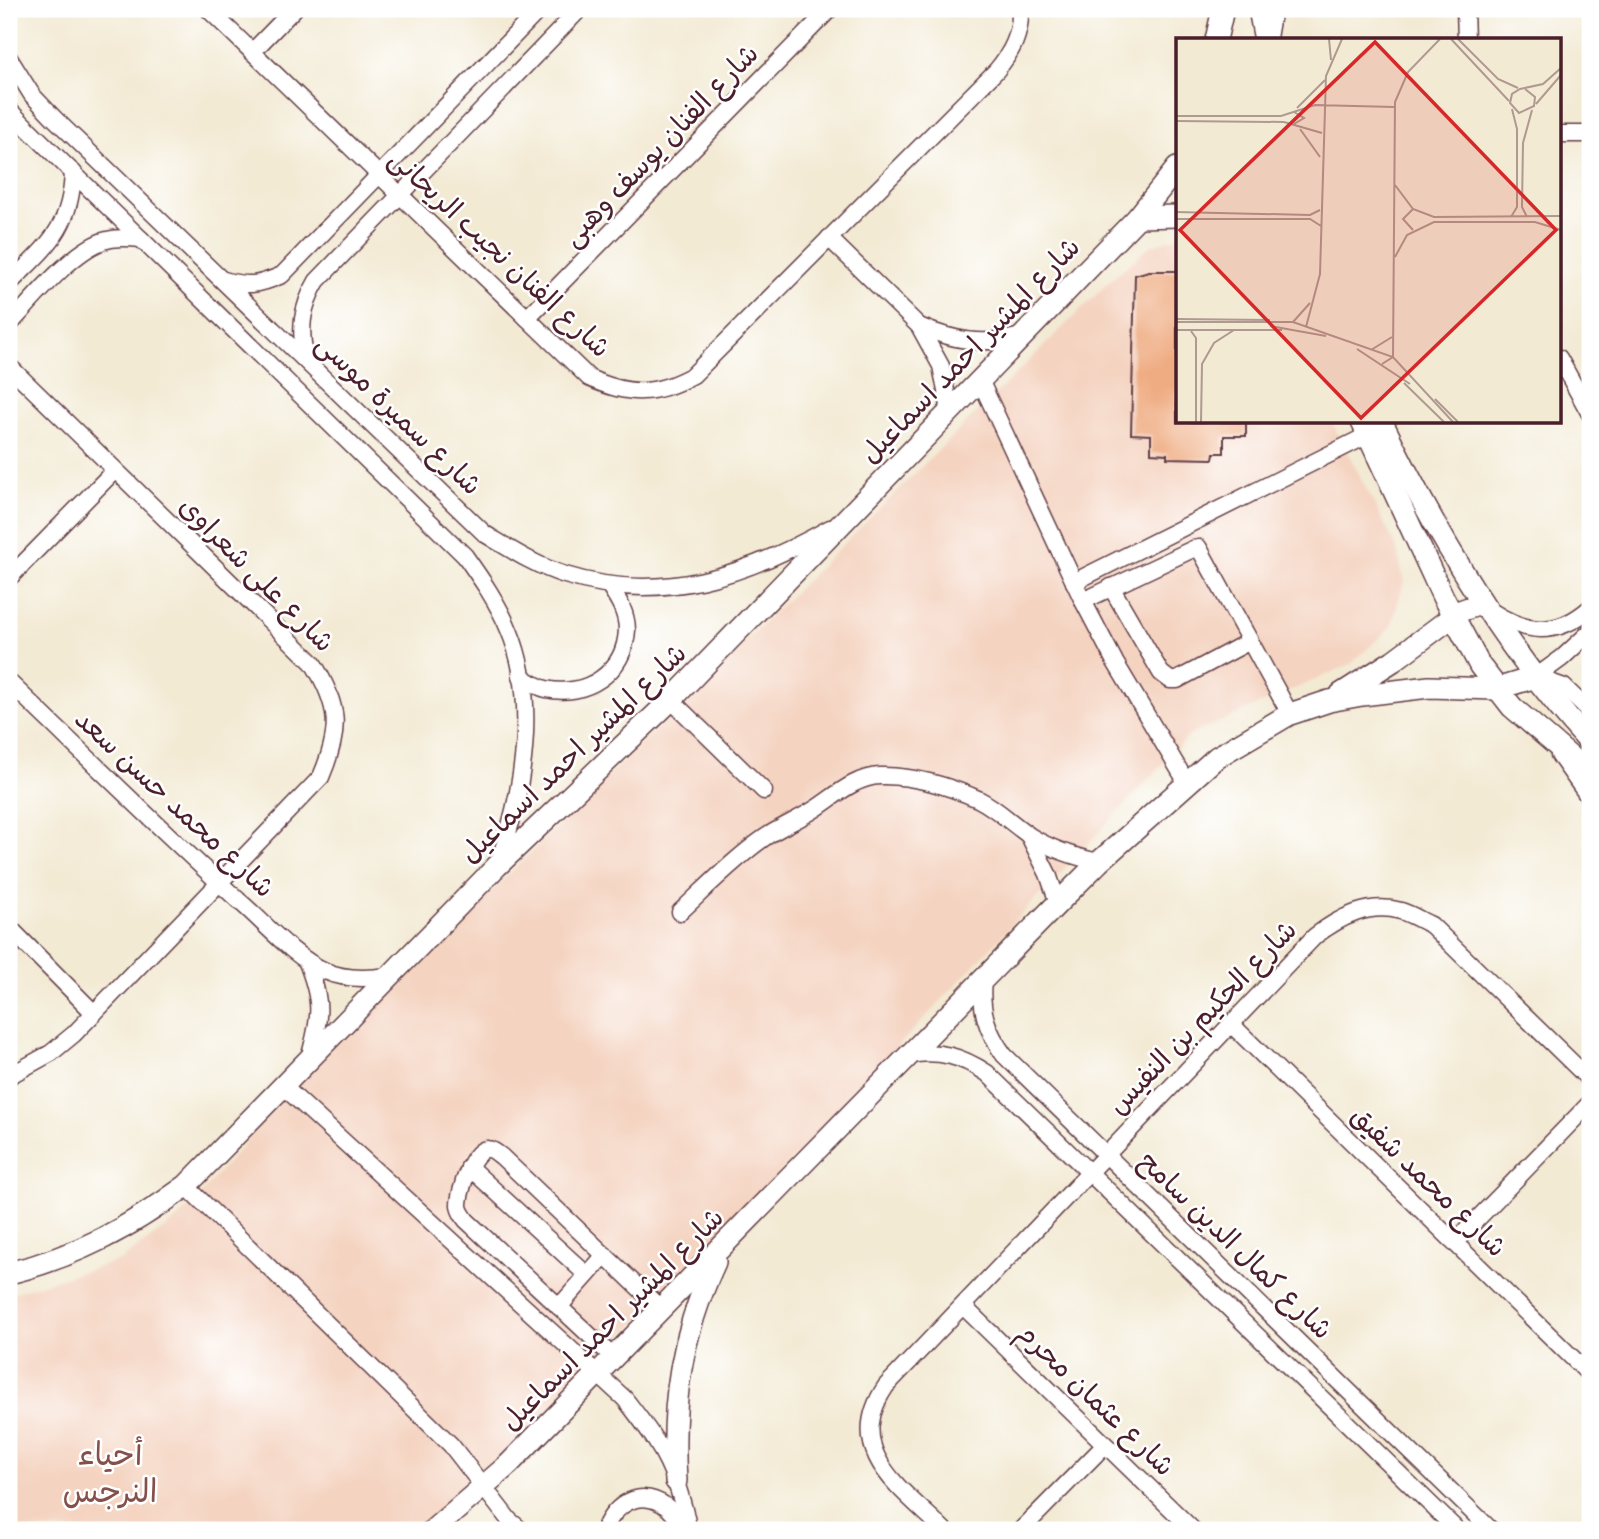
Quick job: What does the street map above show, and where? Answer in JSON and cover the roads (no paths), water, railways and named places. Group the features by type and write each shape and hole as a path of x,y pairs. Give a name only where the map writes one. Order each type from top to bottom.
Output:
{"main road":[{"path":"1216,36 1223,9"},
{"path":"1259,9 1266,38"},
{"name":"شارع المشير احمد اسماعيل","path":"9,1273 70,1255 106,1239 186,1186 497,866 671,700 1138,217 1176,169"},
{"path":"1138,217 1176,216"},
{"path":"1371,426 1407,474 1486,608 1565,715 1590,743"},
{"path":"1371,426 1428,561 1468,645 1496,689 1513,707 1590,774"},
{"path":"1428,561 1443,563 1452,553"},
{"path":"1329,701 1393,661 1468,606 1486,608"},
{"path":"1329,701 1407,689 1496,689 1536,677"},
{"name":"شارع المشير احمد اسماعيل","path":"433,1530 484,1488 1099,862 1217,758 1290,714 1329,701"},
{"path":"1541,730 1539,722 1542,713 1549,708 1557,708 1565,715"},
{"path":"676,1481 674,1428 682,1354 692,1318 720,1250"}],"street":[{"name":"شارع الفنان نجيب الريحانى","path":"208,9 589,378 612,388 636,392 655,391 693,375 1007,58 1021,27 1020,9"},
{"path":"252,52 294,9"},
{"path":"221,279 242,285 263,284 282,275 540,9"},
{"path":"306,360 301,340 301,319 307,299 317,281 580,9"},
{"name":"شارع الفنان يوسف وهبى","path":"527,318 830,9"},
{"path":"1216,36 1217,9"},
{"path":"1266,38 1273,9"},
{"path":"1465,9 1466,38"},
{"name":"شارع سميرة موسى","path":"9,58 32,94 55,119 485,534 523,557 554,570 609,585 655,587 701,582 746,569 791,550 845,520"},
{"name":"شارع سميرة موسى","path":"9,110 466,556 491,592 510,633 521,676 525,729 520,783 508,836 497,866"},
{"path":"1560,134 1590,134"},
{"path":"9,284 54,238 69,207 73,172"},
{"path":"9,325 74,258 89,247 105,240 123,237 141,239"},
{"path":"829,238 919,326 942,366 950,411"},
{"path":"919,326 960,341 981,343 1022,337"},
{"path":"1560,360 1590,414"},
{"name":"شارع على شعراوى","path":"9,366 313,663 329,689 335,719 333,749 321,777 74,1034 51,1053 9,1076"},
{"path":"980,380 1083,601 1115,662 1187,783"},
{"path":"1074,582 1371,426"},
{"path":"9,578 115,470"},
{"path":"1083,601 1199,548 1290,714"},
{"path":"521,676 542,688 566,692 590,687 609,673 622,652 627,629 622,605 609,585"},
{"path":"1111,587 1161,673 1170,680 1177,680 1250,641"},
{"path":"1486,608 1517,625 1541,629 1577,620 1590,608"},
{"path":"1536,677 1590,632"},
{"path":"1536,677 1564,687 1590,712"},
{"name":"شارع محمد حسن سعد","path":"9,682 219,882 306,960 326,971 346,977 388,976"},
{"path":"671,700 764,791"},
{"path":"1541,730 1590,799"},
{"path":"680,912 762,840 843,789 879,776 953,789 989,805 1028,834 1062,852 1099,862"},
{"path":"1028,834 1045,867 1058,903"},
{"name":"شارع الحكيم بن النفيس","path":"942,1530 884,1472 874,1456 870,1437 871,1418 877,1400 887,1386 1315,936 1338,919 1366,909 1400,911 1431,925 1590,1080"},
{"path":"9,927 94,1013"},
{"name":"شارع محمد حسن سعد","path":"306,960 316,986 319,1006 319,1024 309,1060"},
{"name":"شارع كمال الدين سامح","path":"983,979 981,999 984,1020 992,1039 1004,1055 1491,1530"},
{"name":"شارع محمد شفيق","path":"1231,1024 1590,1376"},
{"name":"شارع كمال الدين سامح","path":"909,1055 930,1052 950,1054 970,1061 987,1073 1457,1530"},
{"path":"284,1087 625,1399 663,1452 676,1481 689,1530"},
{"path":"1454,1243 1590,1102"},
{"path":"613,1357 466,1220 459,1205 470,1167 478,1153 490,1149 661,1309"},
{"path":"470,1167 587,1275"},
{"path":"186,1186 451,1445 509,1520 521,1530"},
{"path":"559,1307 605,1255"},
{"name":"شارع عثمان محرم","path":"963,1306 1193,1530"},
{"path":"1021,1530 1105,1445"},
{"path":"604,1530 613,1512 629,1500 649,1499 667,1507 689,1530"}],"district":[{"name":"أحياء النرجس","path":"110,1472"}]}
